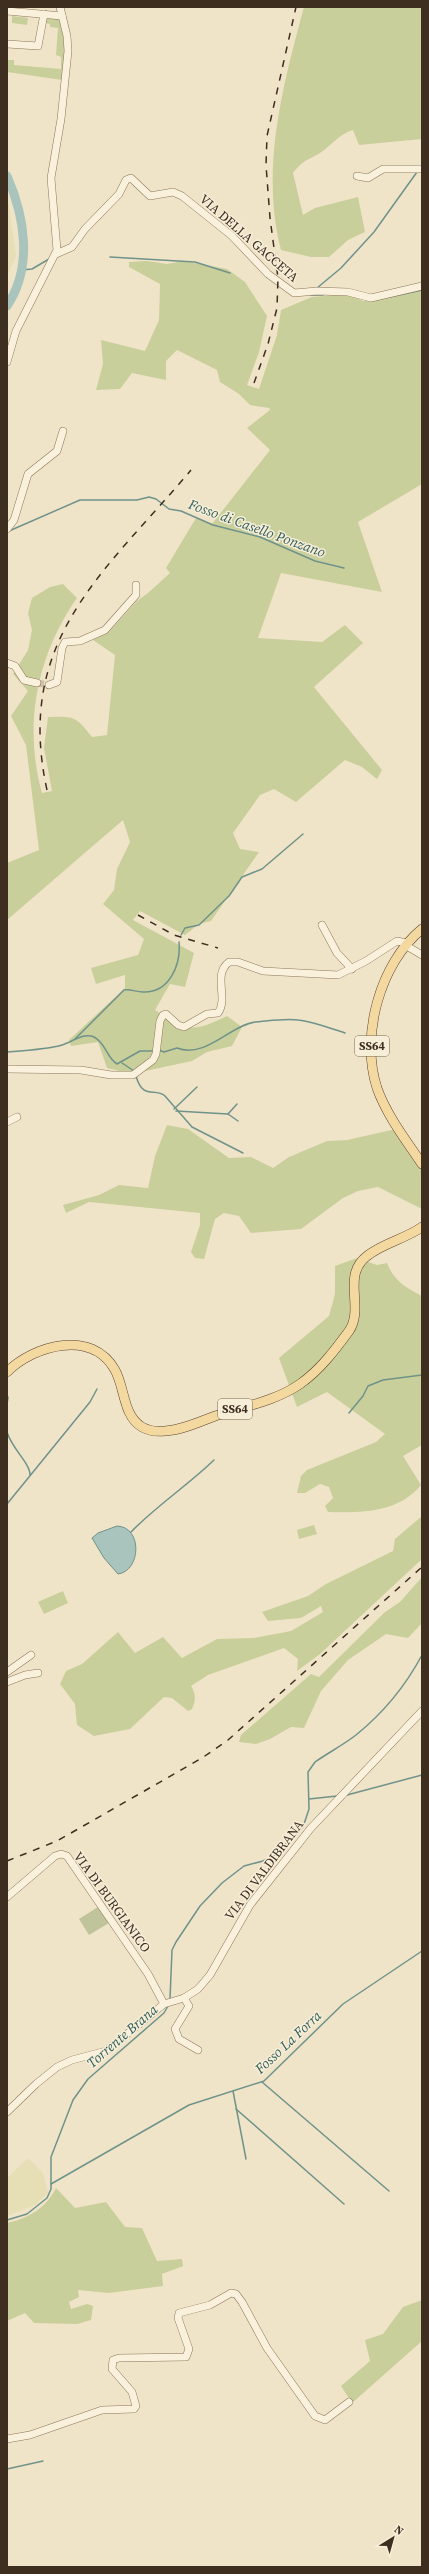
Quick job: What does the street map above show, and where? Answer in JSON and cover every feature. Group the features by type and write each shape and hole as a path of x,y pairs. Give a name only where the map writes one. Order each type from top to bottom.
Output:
{"main road":[{"name":"SS64","path":"422,929 405,944 388,970 380,994 373,1032 372,1065 375,1079 384,1103 422,1164"},
{"name":"SS64","path":"7,1372 25,1358 48,1348 68,1345 91,1350 105,1358 116,1371 128,1409 136,1422 154,1431 173,1430 261,1401 285,1392 305,1380 349,1331 354,1322 356,1310 354,1278 362,1261 379,1249 422,1227"}],"street":[{"path":"7,362 18,326 56,254 51,178 61,119 68,51 67,36 60,7"},
{"path":"7,10 62,16"},
{"path":"7,44 38,46 44,14"},
{"path":"357,176 368,178 383,169 422,169"},
{"name":"VIA DELLA GACCETA","path":"56,254 72,247 85,229 118,194 126,180 131,178 150,196 173,192 186,198 232,236 268,274 291,292 348,292 371,298 422,286"},
{"path":"7,529 14,520 28,474 57,451 63,431"},
{"path":"49,685 57,682 62,648 65,642 80,641 105,630 136,596 136,585"},
{"path":"7,663 15,666 24,680 37,683"},
{"path":"322,925 337,953 352,968"},
{"path":"7,1069 81,1070 111,1075 133,1075 153,1060 156,1054 160,1021 163,1015 166,1014 178,1025 184,1027 207,1014 218,1013 222,1005 222,972 229,962 238,962 263,971 329,976 338,975 352,968 397,941 422,954"},
{"path":"7,1122 17,1117"},
{"path":"7,1672 31,1655"},
{"path":"7,1682 25,1675 38,1673"},
{"name":"VIA DI VALDIBRANA","path":"7,2112 52,2070 72,2060 106,2051 166,2003 184,1998 198,1989 207,1979 250,1905 318,1820 422,1711"},
{"name":"VIA DI BURGIANICO","path":"7,1897 55,1856 61,1854 67,1856 148,1974 166,2003"},
{"path":"184,1998 189,2006 175,2029 179,2038 198,2050"},
{"path":"7,2438 30,2435 102,2410 134,2409 136,2404 134,2395 113,2370 111,2363 117,2358 187,2357 189,2348 178,2316 182,2311 206,2306 231,2293 236,2294 267,2348 315,2416 325,2420 349,2402"}],"shaded area":[{"path":"7,191 16,256 7,276"},
{"path":"28,2158 43,2173 48,2193 35,2205 7,2216 7,2178"}],"green space":[{"path":"304,7 422,7 422,139 359,145 353,130 344,134 320,153 303,163 293,173 303,215 315,208 358,197 365,232 348,240 329,257 311,257 281,250 275,220 273,189 277,127 282,97"},
{"path":"12,16 28,18 27,25 12,23"},
{"path":"48,18 56,18 60,22 63,29 65,47 62,80 7,72 7,60 14,60 14,65 61,69 61,57 56,55 58,28 50,27 50,24 45,23"},
{"path":"147,261 167,264 183,261 227,269 245,282 267,316 259,352 247,385 259,389 277,335 281,310 312,297 348,294 363,301 381,300 422,290 422,484 358,522 382,592 281,573 258,638 322,642 345,625 363,643 314,687 382,770 377,779 362,767 345,760 296,802 274,789 260,795 233,833 240,849 259,852 211,921 199,924 185,935 140,911 133,920 194,953 185,987 170,984 155,1010 175,1022 190,1027 205,1025 227,1016 242,1027 232,1046 207,1052 192,1061 131,1074 107,1068 98,1042 71,1046 69,1040 125,988 125,975 96,984 91,968 138,955 144,939 103,904 114,890 117,869 130,842 123,820 7,920 7,863 39,850 26,745 11,716 28,691 13,674 28,650 32,630 28,613 32,598 50,587 63,584 77,598 63,620 52,643 43,667 37,691 34,716 34,742 36,767 42,793 52,791 44,748 48,717 69,717 74,719 82,725 92,737 107,735 115,655 93,640 109,632 137,601 170,573 166,568 196,518 212,524 270,450 247,428 270,410 269,408 250,405 239,394 220,382 217,370 177,350 166,361 166,380 132,373 120,389 96,390 103,364 101,340 145,351 159,320 160,284 129,267 129,262"},
{"path":"167,1125 188,1129 229,1158 251,1157 273,1168 289,1157 327,1141 347,1140 396,1129 422,1167 422,1209 378,1187 358,1191 343,1198 301,1229 251,1233 239,1216 224,1213 215,1219 204,1259 195,1258 191,1252 200,1225 200,1213 89,1202 66,1213 63,1205 99,1195 119,1185 148,1188 155,1156"},
{"path":"357,1258 377,1265 387,1263 393,1274 401,1283 410,1290 422,1296 422,1445 403,1456 421,1485 412,1494 390,1506 366,1511 328,1512 325,1506 333,1498 329,1487 320,1484 305,1493 297,1493 301,1476 307,1470 376,1442 385,1434 327,1392 297,1407 279,1358 329,1316 335,1294 335,1266"},
{"path":"422,1516 422,1559 320,1654 297,1671 298,1659 284,1648 208,1675 191,1686 195,1694 195,1700 192,1709 188,1711 172,1698 164,1697 130,1729 94,1736 77,1725 75,1704 60,1684 66,1671 82,1664 118,1632 135,1653 163,1637 182,1658 217,1639 254,1638 291,1631 323,1612 321,1606 301,1618 268,1621 262,1612 308,1596 326,1584 393,1551 395,1539"},
{"path":"314,1525 317,1534 299,1539 297,1530"},
{"path":"422,1577 422,1623 408,1638 386,1634 348,1660 321,1691 304,1728 291,1727 270,1739 256,1744 239,1742 241,1735 311,1674 319,1677 385,1612 400,1602"},
{"path":"63,1591 68,1603 44,1614 38,1602"},
{"path":"98,1907 109,1923 89,1935 79,1919"},
{"path":"56,2188 75,2208 106,2202 125,2227 142,2228 157,2261 182,2259 183,2266 162,2274 163,2286 109,2293 78,2290 79,2297 69,2302 71,2309 87,2304 93,2306 91,2320 77,2324 34,2323 25,2313 7,2321 7,2223 30,2215 42,2207"},
{"path":"422,2300 422,2341 352,2403 341,2386 370,2361 365,2340 383,2334 403,2307"}],"water":[{"path":"117,1526 125,1528 131,1534 135,1541 136,1549 135,1558 131,1565 126,1571 118,1574 104,1558 92,1538 98,1533"}],"waterway":[{"path":"317,288 341,268 374,232 417,172"},
{"path":"7,176 18,208 24,242 20,275 15,291 7,306"},
{"path":"110,257 195,262 230,273"},
{"path":"22,270 32,269 49,259"},
{"path":"376,300 422,290"},
{"path":"311,295 323,295"},
{"name":"Fosso di Casello Ponzano","path":"9,531 80,500 137,500 149,497 156,499 169,509 181,511 213,525 260,537 315,561 344,568"},
{"path":"181,935 185,928 199,925 229,896 242,877 262,869 303,834"},
{"path":"75,1039 124,990 143,992 152,991 160,988 167,982 176,968 179,942"},
{"path":"159,1050 164,1052 177,1048 187,1050 197,1049 217,1041 236,1029 255,1022 293,1019 322,1025 345,1033"},
{"path":"7,1052 35,1050 57,1046 86,1036 94,1037 98,1040 104,1046 110,1058 117,1064 140,1051 153,1051"},
{"path":"122,1063 134,1071"},
{"path":"136,1076 142,1088 146,1091 165,1096 192,1127 243,1153"},
{"path":"174,1109 197,1087"},
{"path":"228,1114 237,1104"},
{"path":"176,1111 228,1114 238,1121"},
{"path":"349,1413 363,1396 368,1386 383,1380 422,1375"},
{"path":"7,1504 90,1402 97,1389"},
{"path":"7,1405 8,1397"},
{"path":"7,1432 9,1438 27,1466 30,1475"},
{"path":"131,1532 151,1513 214,1460"},
{"name":"Torrente Brana","path":"170,1999 172,1950 200,1906 222,1883 244,1866 263,1861 275,1855 303,1827 309,1809 308,1772 315,1762 351,1739 375,1718 401,1688 422,1655"},
{"path":"347,1795 422,1775"},
{"path":"309,1799 337,1796"},
{"name":"Fosso La Forra","path":"51,2184 189,2105 264,2081 343,2004 422,1951"},
{"name":"Torrente Brana","path":"7,2220 27,2214 47,2198 51,2189 51,2157 73,2100 88,2079 164,2013 168,2006"},
{"path":"262,2082 389,2191"},
{"path":"233,2091 246,2159"},
{"path":"236,2109 344,2204"},
{"path":"7,2469 43,2461"}],"tunnel":[{"path":"37,683 49,685"}],"railway":[{"path":"254,383 268,344 277,308 278,278 270,218 266,165 267,136 296,7"},
{"path":"47,790 40,737 43,691 55,650 74,612 99,577 127,542 191,470"},
{"path":"138,915 174,935 218,948"},
{"path":"7,1861 57,1841 202,1758 228,1740 422,1567"}]}
